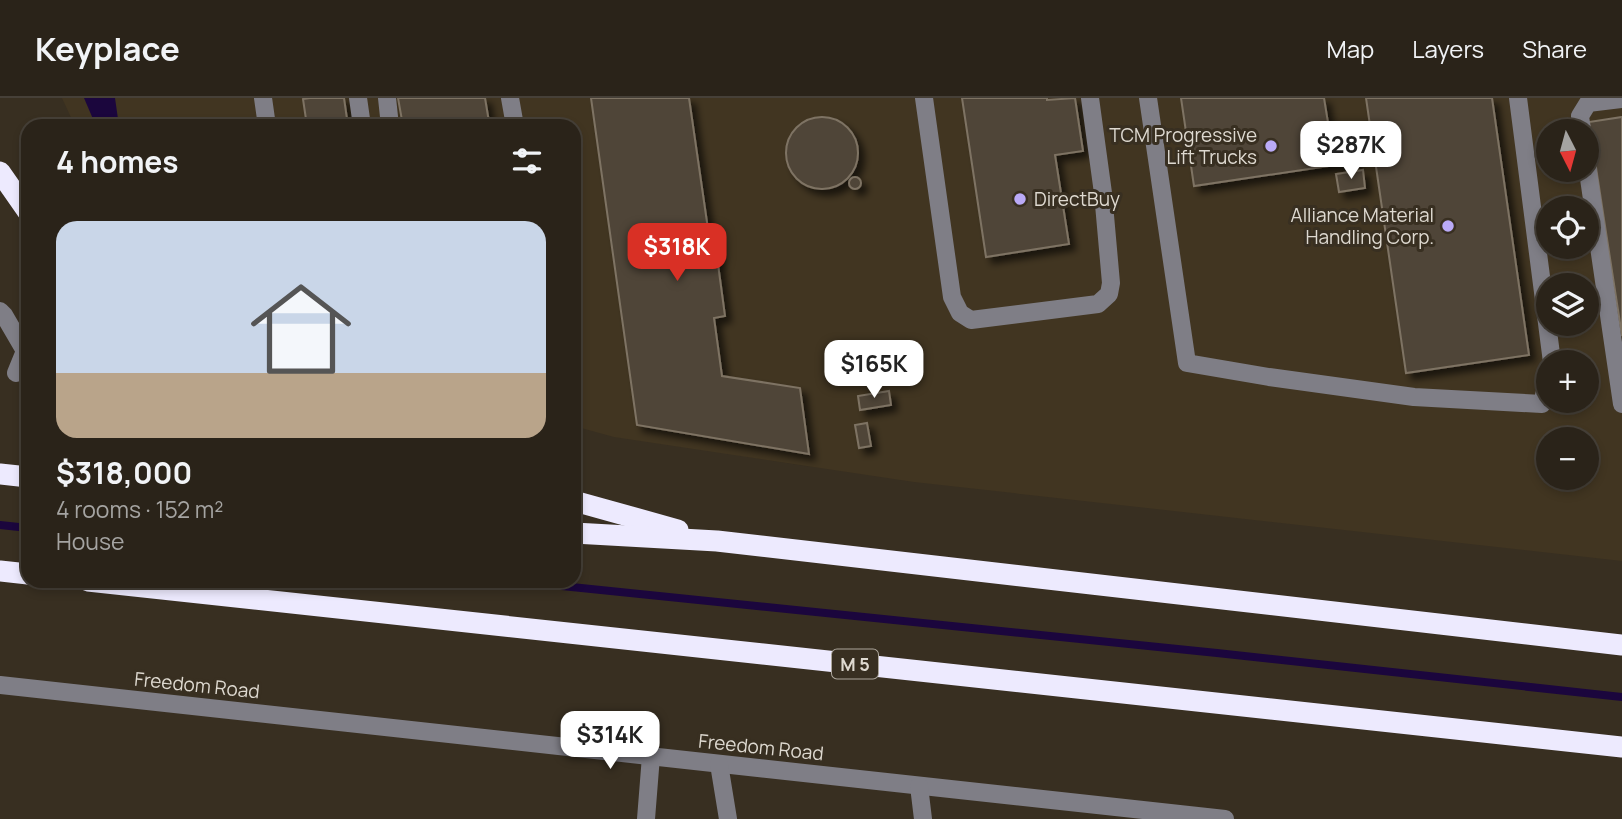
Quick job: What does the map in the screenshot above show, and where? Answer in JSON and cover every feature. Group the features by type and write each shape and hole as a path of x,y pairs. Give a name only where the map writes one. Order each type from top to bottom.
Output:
{"highway":[{"path":"0,172 21,202"},
{"path":"0,474 21,476"},
{"path":"581,503 717,541"},
{"path":"581,533 717,541 1622,645"},
{"path":"0,571 21,574"},
{"name":"M 5","path":"153,588 1622,747"}],"street":[{"path":"263,98 266,119"},
{"path":"358,98 361,119"},
{"path":"387,98 389,119"},
{"path":"510,98 513,119"},
{"path":"924,98 952,297 960,313 971,320 1098,304 1109,293 1111,283 1103,193 1090,98"},
{"path":"1148,98 1187,363 1414,397 1536,404"},
{"path":"1518,98 1550,350"},
{"path":"1580,119 1588,103 1622,99"},
{"path":"1589,182 1622,404"},
{"path":"0,310 21,344"},
{"path":"16,373 21,361"},
{"name":"Freedom Road","path":"0,685 1225,819"},
{"path":"646,819 651,756"},
{"path":"719,764 727,819"},
{"path":"919,786 923,819"}],"shaded area":[{"path":"62,98 1622,98 1622,561 914,482 614,437 581,428 581,119 72,119"},
{"path":"84,98 115,98 118,119 93,119"}],"building":[{"path":"344,98 347,119 306,119 303,99"},
{"path":"398,98 485,98 488,119 402,119"},
{"path":"591,98 689,98 710,243 715,242 725,316 714,318 722,376 800,388 809,454 637,425"},
{"name":"DirectBuy","path":"962,98 1075,98 1083,151 1055,155 1069,244 986,257"},
{"name":"TCM Progressive Lift Trucks","path":"1181,98 1324,98 1329,129 1351,126 1356,162 1194,186"},
{"name":"Alliance Material Handling Corp.","path":"1366,98 1492,98 1529,355 1406,373"},
{"path":"822,117 842,123 852,133 858,153 852,173 842,183 822,189 802,183 792,173 786,153 792,133 802,123"},
{"path":"1622,117 1622,336 1598,182 1600,120"},
{"path":"1363,170 1365,188 1339,192 1336,174"},
{"path":"850,178 860,178 860,188 850,188"},
{"path":"889,391 891,405 860,410 858,396"},
{"path":"867,423 871,446 859,448 855,425"}],"waterway":[{"path":"0,525 21,527"},
{"path":"581,588 1622,697"}],"place":[{"name":"TCM Progressive Lift Trucks","path":"1271,146"},
{"name":"DirectBuy","path":"1020,199"},
{"name":"Alliance Material Handling Corp.","path":"1448,226"}]}
